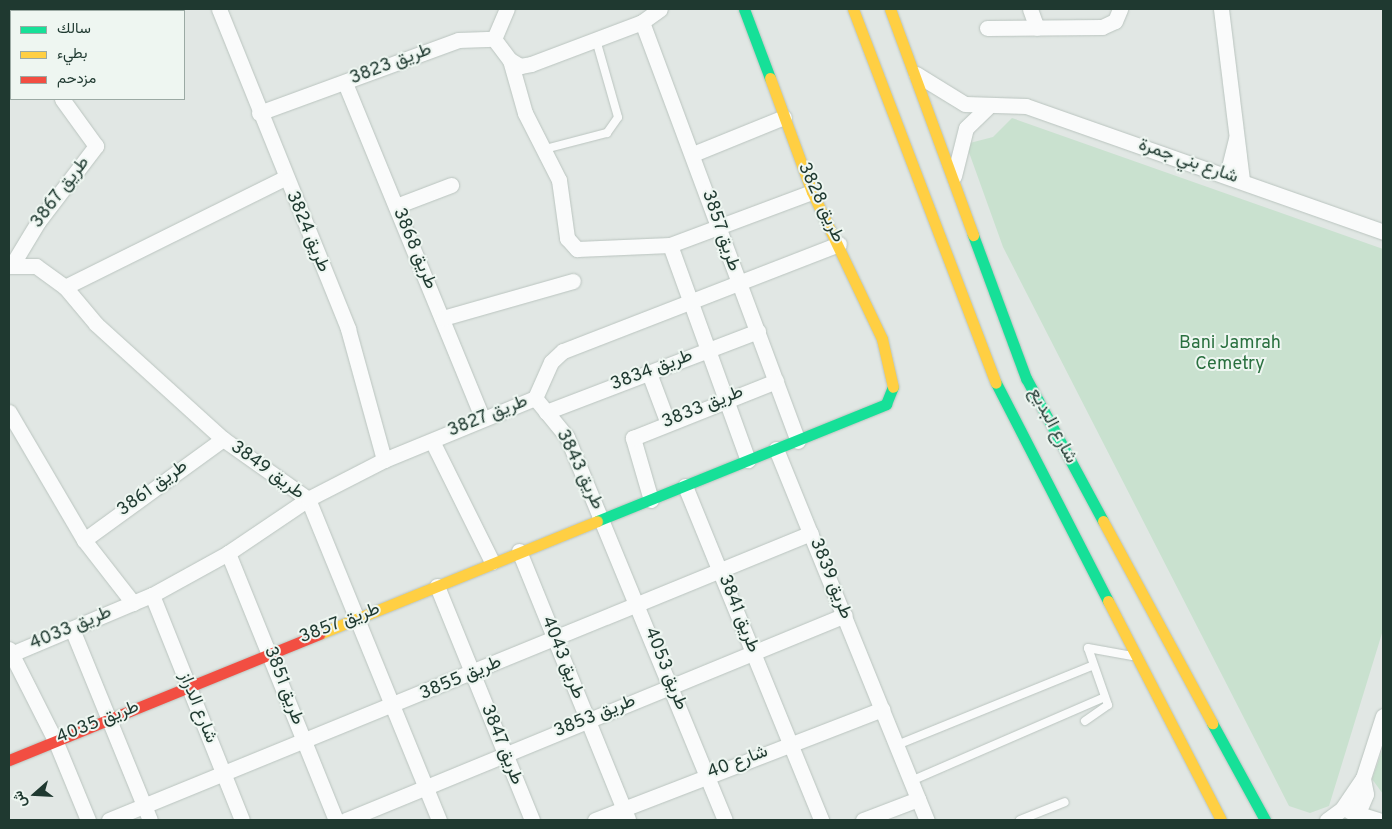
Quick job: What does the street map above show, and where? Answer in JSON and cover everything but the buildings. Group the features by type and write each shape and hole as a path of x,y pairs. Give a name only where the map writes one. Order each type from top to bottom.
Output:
{"main road":[{"name":"طريق 3828","path":"744,9 812,192 839,244 882,340 892,369 892,396"},
{"name":"شارع البديع","path":"853,9 997,386 1138,657 1218,817"},
{"name":"شارع البديع","path":"890,9 1026,378 1262,816"},
{"name":"طريق 3857","path":"188,686 519,551 748,460 866,416 892,396"},
{"name":"طريق 4035","path":"9,760 188,686"}],"street":[{"name":"طريق 3824","path":"219,9 259,114 348,329 384,460"},
{"path":"507,9 494,39 510,60 525,113 545,149 560,186 566,238 577,249 670,244 812,192"},
{"path":"510,60 520,66 531,64 642,22 660,9"},
{"path":"1030,9 1037,28"},
{"path":"987,28 1102,27 1115,21 1120,9"},
{"path":"1221,9 1242,180"},
{"name":"طريق 3857","path":"642,22 694,154 739,284 798,441"},
{"name":"طريق 3823","path":"259,114 458,40 494,39"},
{"name":"شارع بني جمرة","path":"912,71 953,100 990,105 1026,106 1242,180 1383,232"},
{"name":"طريق 3868","path":"345,83 482,417"},
{"name":"طريق 3867","path":"11,266 43,214 96,146 63,100"},
{"path":"953,184 966,128 990,105"},
{"path":"694,154 784,117"},
{"path":"1226,175 1236,138"},
{"path":"65,287 285,178"},
{"path":"396,206 451,185"},
{"path":"670,244 693,304 724,398 748,460"},
{"name":"طريق 3827","path":"133,603 152,595 228,553 308,499 384,460 432,441 482,417 536,398 551,362 564,351 693,304 839,244"},
{"name":"طريق 3849","path":"11,266 36,266 65,287 96,324 222,439 308,499 439,820"},
{"path":"443,318 573,281"},
{"name":"طريق 3834","path":"546,412 758,331"},
{"path":"649,373 667,421"},
{"name":"طريق 3833","path":"651,500 631,440 667,421 724,398 776,381"},
{"name":"طريق 3843","path":"536,398 567,437 603,519"},
{"path":"9,412 84,540 133,603"},
{"name":"طريق 3861","path":"84,540 222,439"},
{"path":"432,441 492,562"},
{"name":"طريق 3839","path":"776,450 845,615 927,820"},
{"name":"طريق 3841","path":"685,486 821,820"},
{"name":"طريق 4053","path":"603,519 725,820"},
{"name":"طريق 3855","path":"109,820 148,814 224,775 638,606 811,533"},
{"name":"طريق 4043","path":"519,551 625,814"},
{"name":"طريق 3851","path":"228,553 270,652 336,820"},
{"name":"طريق 3847","path":"437,586 532,820"},
{"name":"شارع الدراز","path":"152,595 242,820"},
{"name":"طريق 4033","path":"10,653 133,603"},
{"name":"طريق 3853","path":"346,820 845,615"},
{"path":"72,629 148,814"},
{"path":"10,653 55,740 88,820"},
{"name":"شارع 40","path":"595,820 625,814 707,775 790,742 882,709"},
{"path":"1333,817 1363,778 1383,716"},
{"path":"1357,817 1366,794 1363,778"},
{"path":"863,820 918,799"},
{"path":"1262,816 1272,820"},
{"path":"1333,817 1357,817 1379,820"}],"lane":[{"path":"545,149 608,133 618,117 596,40"},
{"path":"1084,721 1106,710 1104,697 1092,666 1088,648 1138,657"},
{"path":"897,745 1092,666"},
{"path":"911,782 1104,697"},
{"path":"1020,820 1065,802"}],"green space":[{"name":"Bani Jamrah Cemetry","path":"1012,118 1383,249 1383,630 1329,806 1310,813 1289,806 1003,247 966,144 993,137"},
{"path":"1383,748 1383,794 1372,779"}],"traffic: fast":[{"path":"744,9 770,78"},
{"path":"973,235 1026,378 1103,521"},
{"path":"996,383 1108,601"},
{"path":"597,521 886,404 893,387"},
{"path":"1212,723 1265,820"}],"traffic: slow":[{"path":"853,9 996,383"},
{"path":"890,9 973,235"},
{"path":"770,78 812,192 882,339 893,387"},
{"path":"319,634 597,521"},
{"path":"1103,521 1212,723"},
{"path":"1108,601 1221,820"}],"traffic: jam":[{"path":"9,760 319,634"}]}
